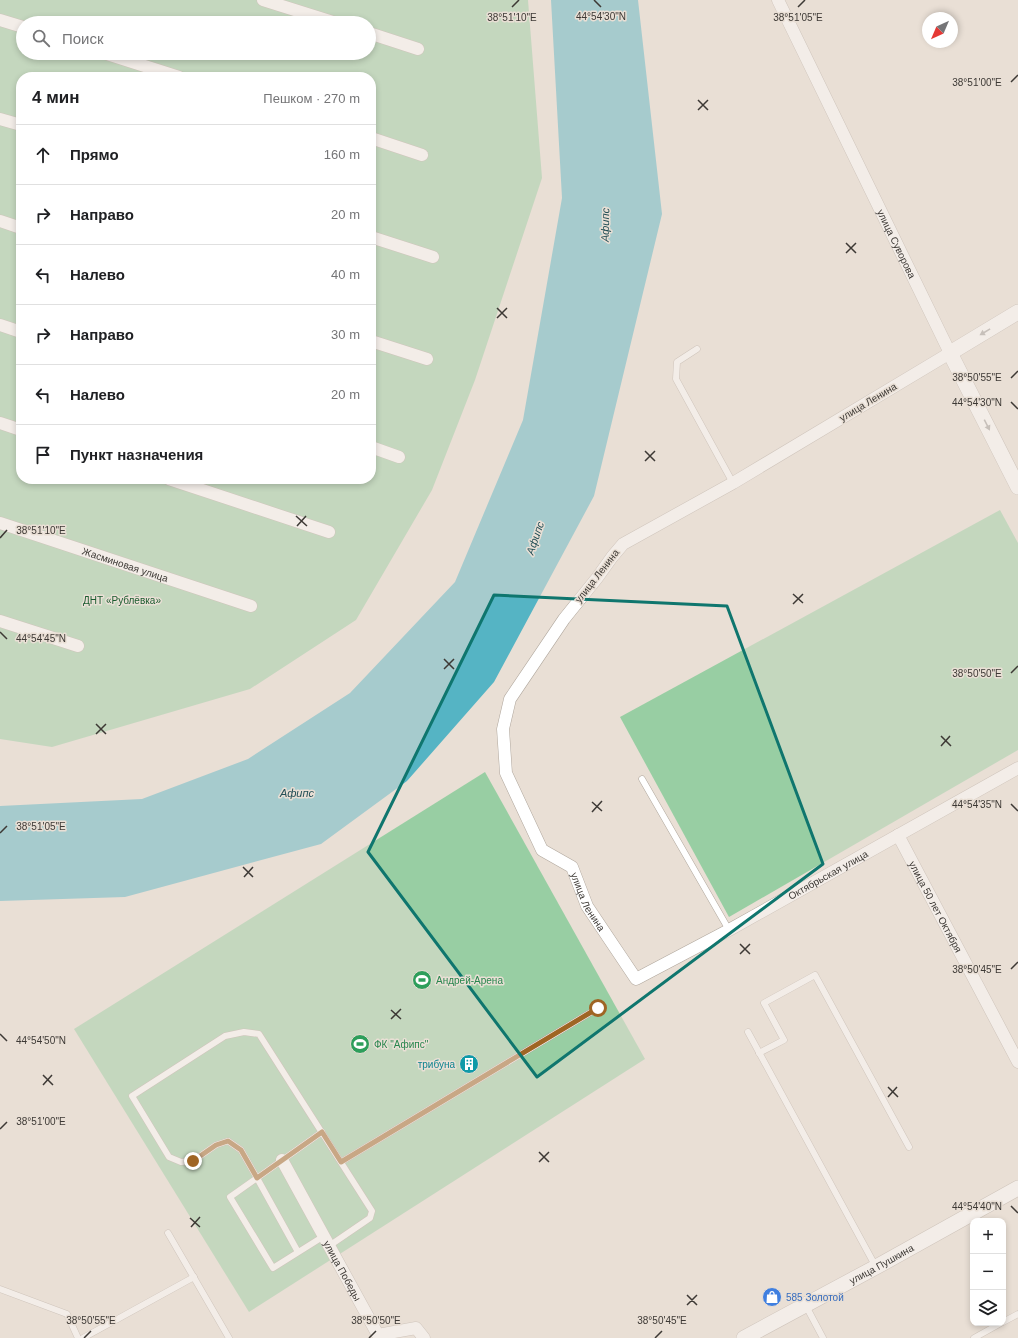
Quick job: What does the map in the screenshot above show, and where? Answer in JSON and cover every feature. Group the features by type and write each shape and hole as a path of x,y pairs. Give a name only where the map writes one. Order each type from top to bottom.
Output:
{"street":[{"path":"263,0 314,16"},
{"name":"улица Суворова","path":"778,0 950,353 1018,487"},
{"path":"0,20 16,25"},
{"path":"376,35 418,49"},
{"path":"126,60 163,72"},
{"path":"0,119 16,124"},
{"path":"376,140 422,155"},
{"path":"0,221 16,226"},
{"path":"376,240 433,257"},
{"name":"улица Ленина","path":"636,979 587,906 572,867 542,850 506,773 503,729 510,699 564,619 623,544 733,484 1018,312"},
{"path":"0,325 16,330"},
{"path":"376,343 427,359"},
{"path":"0,423 16,428"},
{"path":"376,449 399,456"},
{"path":"184,484 328,532"},
{"name":"Жасминовая улица","path":"0,523 251,606"},
{"path":"0,621 78,646"},
{"name":"Октябрьская улица","path":"636,979 729,930 1018,768"},
{"name":"улица 50 лет Октября","path":"898,835 1018,1062"},
{"name":"улица Победы","path":"282,1160 378,1335 416,1328 424,1338"},
{"name":"улица Пушкина","path":"744,1338 1018,1188"}],"lane":[{"path":"697,348 677,362 676,379 733,484"},
{"path":"642,779 729,930"},
{"path":"759,1054 784,1040 764,1003 815,975 909,1147"},
{"path":"341,1162 598,1008"},
{"path":"298,1252 257,1178 241,1150 228,1141 216,1145 193,1161 181,1162 169,1157 132,1096 225,1036 244,1032 259,1034 322,1132 372,1211 370,1218 326,1241 298,1252 273,1268 230,1196 257,1178 322,1132"},
{"path":"748,1032 876,1267"},
{"path":"168,1233 229,1338"},
{"path":"83,1338 194,1277"},
{"path":"0,1289 67,1314 78,1338"},
{"path":"806,1304 823,1338"},
{"path":"1006,1321 1018,1314"},
{"path":"974,1338 996,1326"}],"highlighted area":[{"path":"494,595 727,606 823,864 537,1077 368,852"}],"green space":[{"name":"ДНТ «Рублёвка»","path":"0,0 528,0 542,178 475,380 432,490 356,620 250,689 52,747 0,739"},
{"path":"1000,510 1018,543 1018,750 729,917 620,717"},
{"name":"ФК \"Афипс\"","path":"485,772 645,1059 249,1312 74,1029"}],"water":[{"name":"Афипс","path":"551,0 638,0 662,214 594,496 494,682 407,781 321,844 125,897 0,901 0,806 142,799 248,759 350,693 455,582 523,420 562,198"}],"place":[{"name":"Андрей-Арена","path":"422,980"},
{"name":"ФК \"Афипс\"","path":"360,1044"},
{"name":"трибуна","path":"469,1064"},
{"name":"585 Золотой","path":"772,1297"}],"route":[{"path":"193,1161 216,1145 228,1141 241,1150 257,1178 322,1132 341,1162 598,1008"}]}
